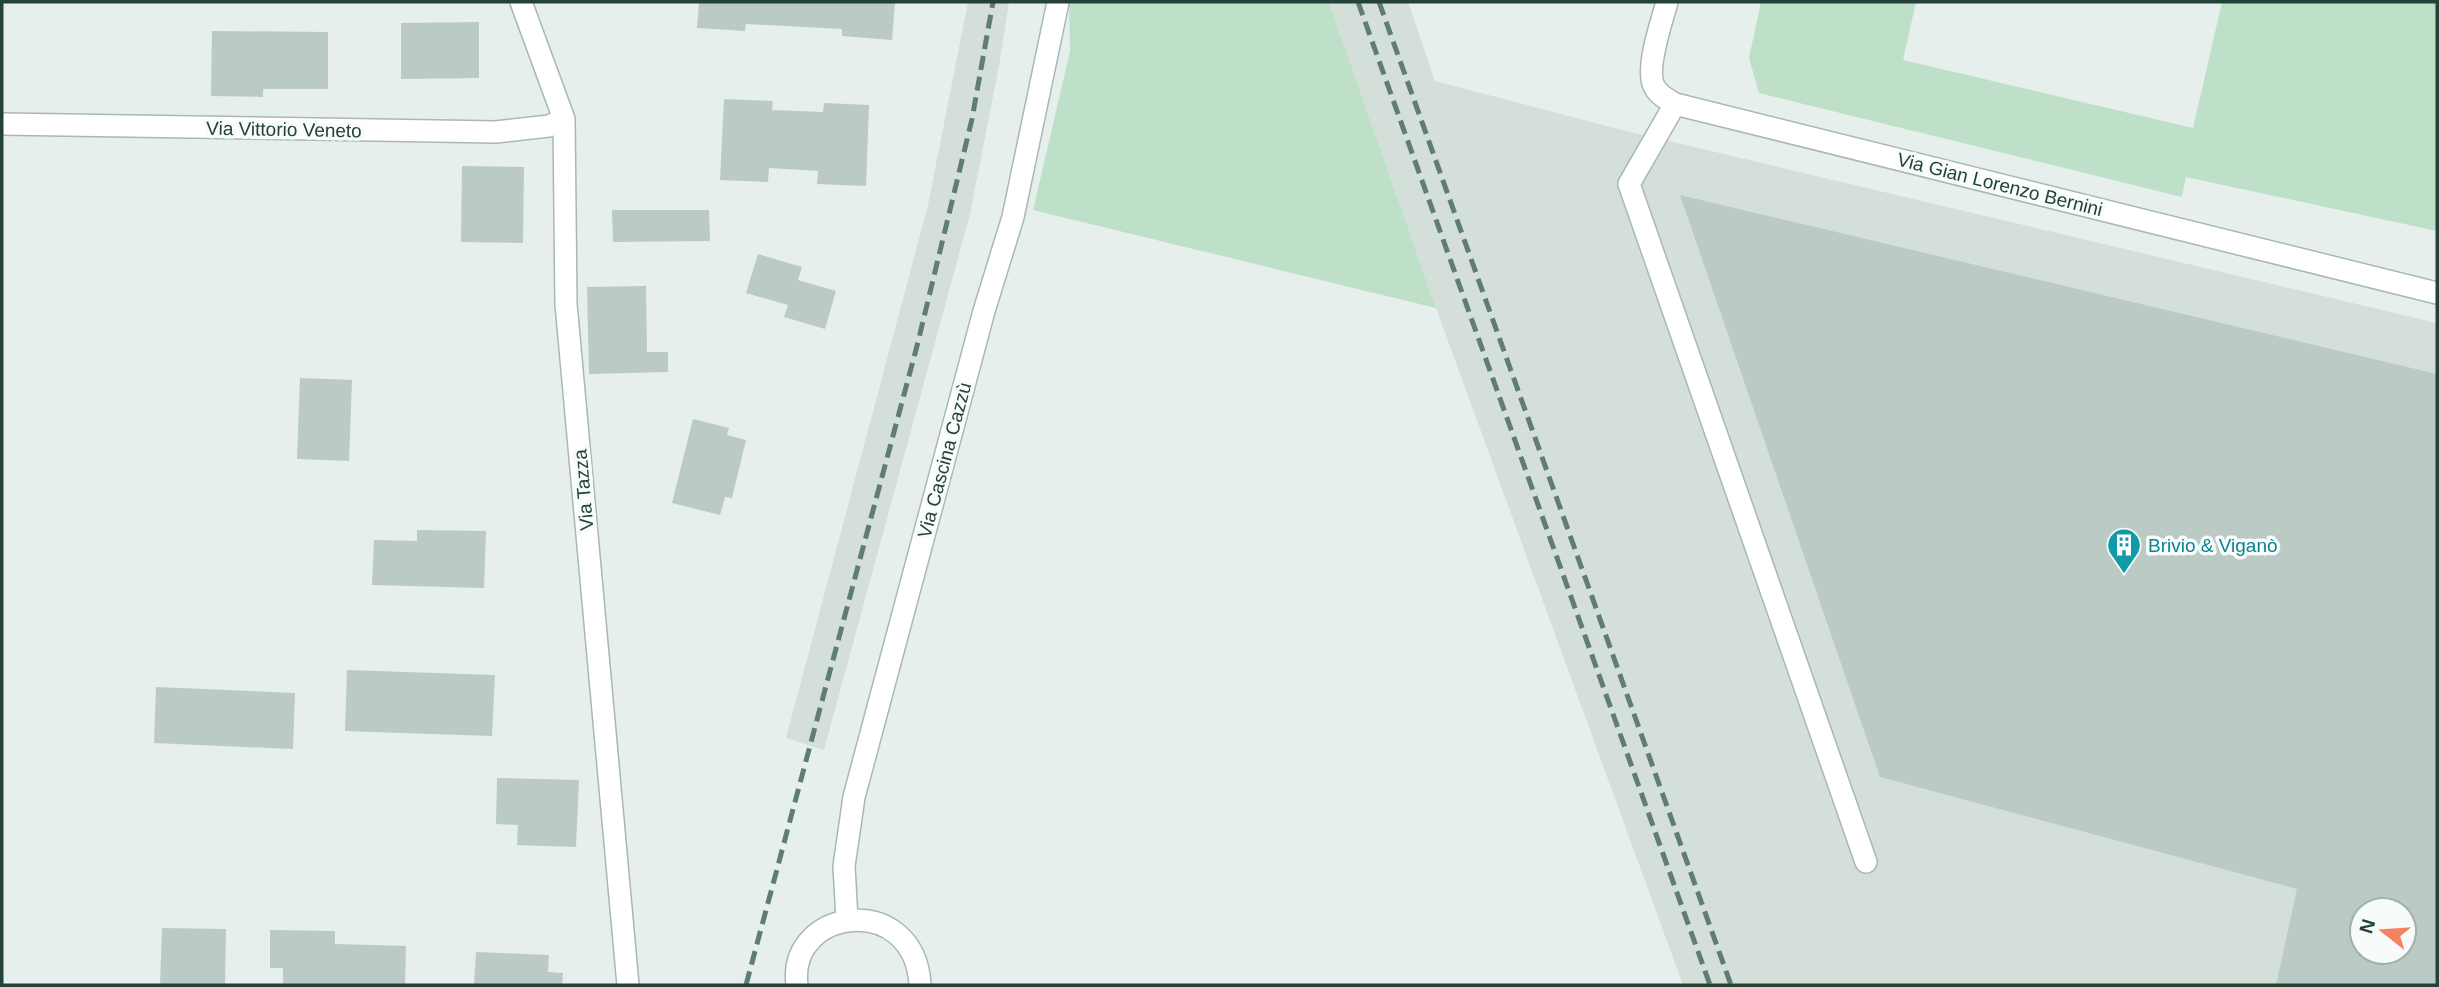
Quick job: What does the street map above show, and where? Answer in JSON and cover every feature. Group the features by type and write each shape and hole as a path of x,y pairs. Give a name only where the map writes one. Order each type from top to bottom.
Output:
{"street":[{"name":"Via Tazza","path":"521,2 564,119 566,304 628,985"},
{"name":"Via Cascina Cazzù","path":"847,920 844,866 854,797 984,311 1013,216 1058,2"},
{"path":"1667,2 1651,73 1653,85 1661,96 1675,104 1629,184 1866,862"},
{"name":"Via Gian Lorenzo Bernini","path":"1675,104 2437,293"},
{"name":"Via Vittorio Veneto","path":"2,124 496,132 549,126 564,119"},
{"path":"797,985 799,963 806,948 817,935 847,920 866,919 885,925 901,936 912,950 919,969 920,985"}],"shaded area":[{"path":"968,2 1009,2 999,66 970,214 824,750 786,738 928,205"},
{"path":"1329,2 1408,2 1435,81 1618,129 2437,323 2437,985 1683,985 1436,308"}],"green space":[{"path":"1069,2 1329,2 1436,308 1033,210 1070,51"},
{"path":"1761,2 1916,2 1903,60 2193,128 2222,2 2437,2 2437,231 2186,177 2182,197 1759,93 1749,58"}],"building":[{"path":"699,2 895,2 892,40 842,36 842,29 746,24 745,31 697,28"},
{"path":"479,22 479,78 401,79 401,23"},
{"path":"212,31 328,32 328,89 263,89 263,97 211,96"},
{"path":"724,99 773,101 772,110 823,112 824,103 869,105 866,186 817,184 818,171 769,168 768,182 720,180"},
{"path":"462,166 524,167 523,243 461,242"},
{"name":"Brivio & Viganò","path":"1680,195 2437,374 2437,985 2276,985 2297,889 1880,777"},
{"path":"612,210 709,210 710,241 613,242"},
{"path":"758,254 802,267 798,280 836,291 825,329 784,317 788,305 746,293"},
{"path":"646,286 647,352 668,352 668,372 589,374 587,287"},
{"path":"300,378 352,380 349,461 297,459"},
{"path":"693,419 729,428 727,435 746,440 732,498 725,497 720,515 672,503"},
{"path":"417,530 486,531 484,588 372,585 374,540 417,541"},
{"path":"347,670 495,675 492,736 345,731"},
{"path":"156,687 295,693 293,749 154,743"},
{"path":"497,778 579,780 576,847 517,845 518,825 496,824"},
{"path":"162,928 226,929 225,985 160,985"},
{"path":"270,930 335,931 335,944 406,946 405,985 283,985 283,968 270,968"},
{"path":"476,952 549,955 548,972 563,973 562,985 474,985"}],"railway":[{"path":"746,985 917,346 972,119 993,2"},
{"path":"1358,2 1710,985"},
{"path":"1379,2 1731,985"}],"place":[{"name":"Brivio & Viganò","path":"2124,575"}]}
